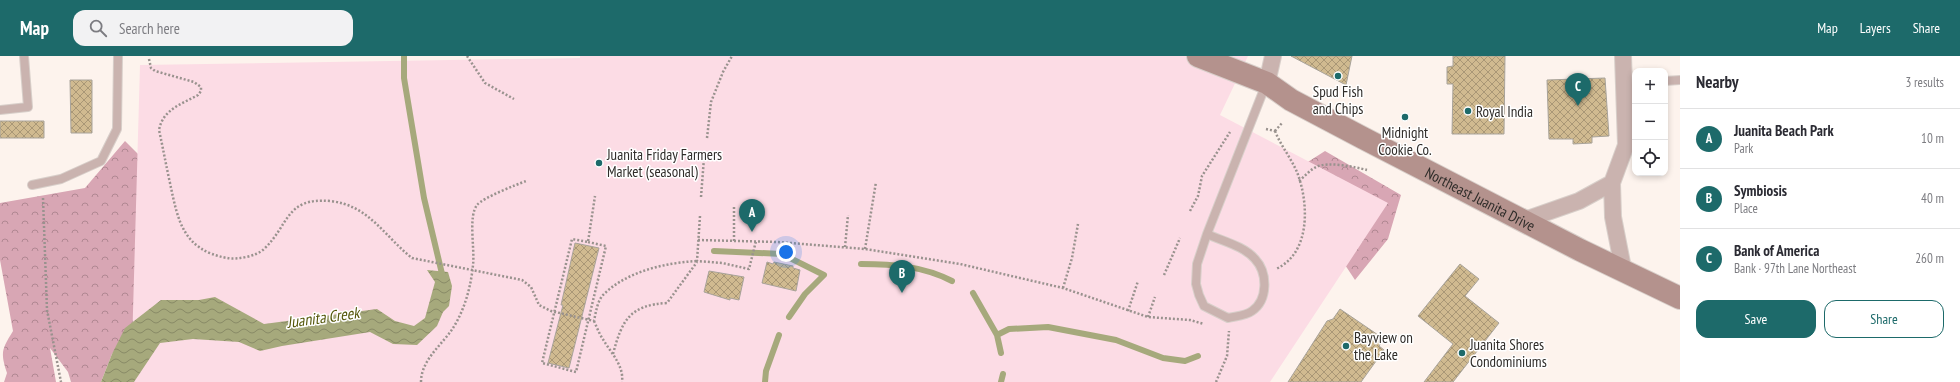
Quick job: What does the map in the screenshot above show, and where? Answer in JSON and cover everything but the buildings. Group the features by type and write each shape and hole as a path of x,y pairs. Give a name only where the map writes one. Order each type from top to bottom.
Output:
{"main road":[{"name":"Northeast Juanita Drive","path":"1198,56 1267,83 1291,100 1624,273 1679,300"}],"street":[{"path":"1267,83 1273,56"},
{"path":"1623,56 1630,82 1626,145 1612,183 1613,216 1624,273"},
{"path":"1522,220 1579,201 1612,183"}],"lane":[{"path":"0,110 28,107 24,56"},
{"path":"32,185 61,179 101,161 117,129 118,56"},
{"path":"1668,80 1680,80"},
{"path":"1207,234 1246,251 1255,259 1262,269 1264,293 1260,302 1252,311 1228,318 1204,306 1199,295 1196,274 1197,264 1207,234 1254,120 1267,83"}],"path":[{"path":"467,56 485,83 514,99"},
{"path":"707,138 711,102 723,72 732,56"},
{"path":"149,59 151,68 155,71 194,82 201,87 201,91 198,95 169,111 161,119 159,130 178,220 187,235 199,248 215,256 234,260 263,250 269,244 287,215 302,205 314,201 330,201 351,205 379,224 402,250 412,258 522,280 531,287 539,305 555,311 594,321"},
{"path":"1275,131 1282,123"},
{"path":"1190,211 1198,196 1202,176 1233,128"},
{"path":"1266,129 1275,131"},
{"path":"1275,131 1299,181 1304,214 1303,233 1296,251 1285,264 1275,270 1275,274"},
{"path":"701,197 704,158"},
{"path":"1299,181 1311,171 1322,165 1352,167 1367,170"},
{"path":"421,382 426,363 453,327 464,306 473,270 473,212 478,204 526,181"},
{"path":"865,249 876,182"},
{"path":"42,184 47,310 61,382"},
{"path":"588,242 595,196"},
{"path":"734,207 734,240"},
{"path":"845,247 848,215"},
{"path":"613,354 618,335 624,322 634,311 644,306 667,302 697,261 700,216"},
{"path":"1063,288 1072,258 1078,224"},
{"path":"1164,275 1180,238"},
{"path":"572,239 588,242 606,246 576,372 542,363 572,239"},
{"path":"698,240 756,241 845,247 960,264 1063,288 1148,317 1190,320 1211,326"},
{"path":"622,382 623,377 618,362 603,340 594,321 602,296 616,285 635,275 658,266 697,261 722,263 749,269 756,241"},
{"path":"1128,311 1138,281"},
{"path":"1148,317 1155,297"},
{"path":"1223,328 1234,328"},
{"path":"1216,382 1227,356 1229,328"},
{"path":"618,362 622,360"}],"green space":[{"path":"125,141 150,166 214,222 112,354 101,382 71,382 68,372 50,348 56,382 4,382 7,373 3,360 3,351 6,342 13,331 0,260 0,203 85,188"},
{"path":"1325,151 1401,195 1388,239 1355,280 1316,221 1275,183"}],"shaded area":[{"path":"580,56 1248,56 1220,115 1388,203 1270,382 131,382 140,65 580,58"}],"water":[{"path":"427,270 448,272 452,286 449,306 443,312 437,326 417,345 393,344 370,332 260,351 239,342 193,339 160,343 134,382 101,382 112,354 125,328 161,300 199,300 215,297 264,324 377,309 395,321 414,326 425,318 435,282"}],"waterway":[{"name":"Juanita Creek","path":"404,56 404,78 424,198 443,278"},
{"path":"714,251 782,254 824,275 805,294 789,317"},
{"path":"861,264 919,269 952,281"},
{"path":"973,293 997,335 1001,353"},
{"path":"997,335 1009,329 1048,327 1116,340 1163,358 1185,361 1198,356"},
{"path":"765,382 766,371 779,335"},
{"path":"1001,382 1003,374"}],"place":[{"name":"Spud Fish and Chips","path":"1338,76"},
{"name":"Bank of America","path":"1578,106"},
{"name":"Royal India","path":"1468,111"},
{"name":"Midnight Cookie Co.","path":"1405,117"},
{"name":"Juanita Friday Farmers Market (seasonal)","path":"599,163"},
{"name":"Juanita Beach Park","path":"752,232"},
{"name":"Symbiosis","path":"902,293"},
{"name":"Bayview on the Lake","path":"1346,346"},
{"name":"Juanita Shores Condominiums","path":"1462,353"}]}
